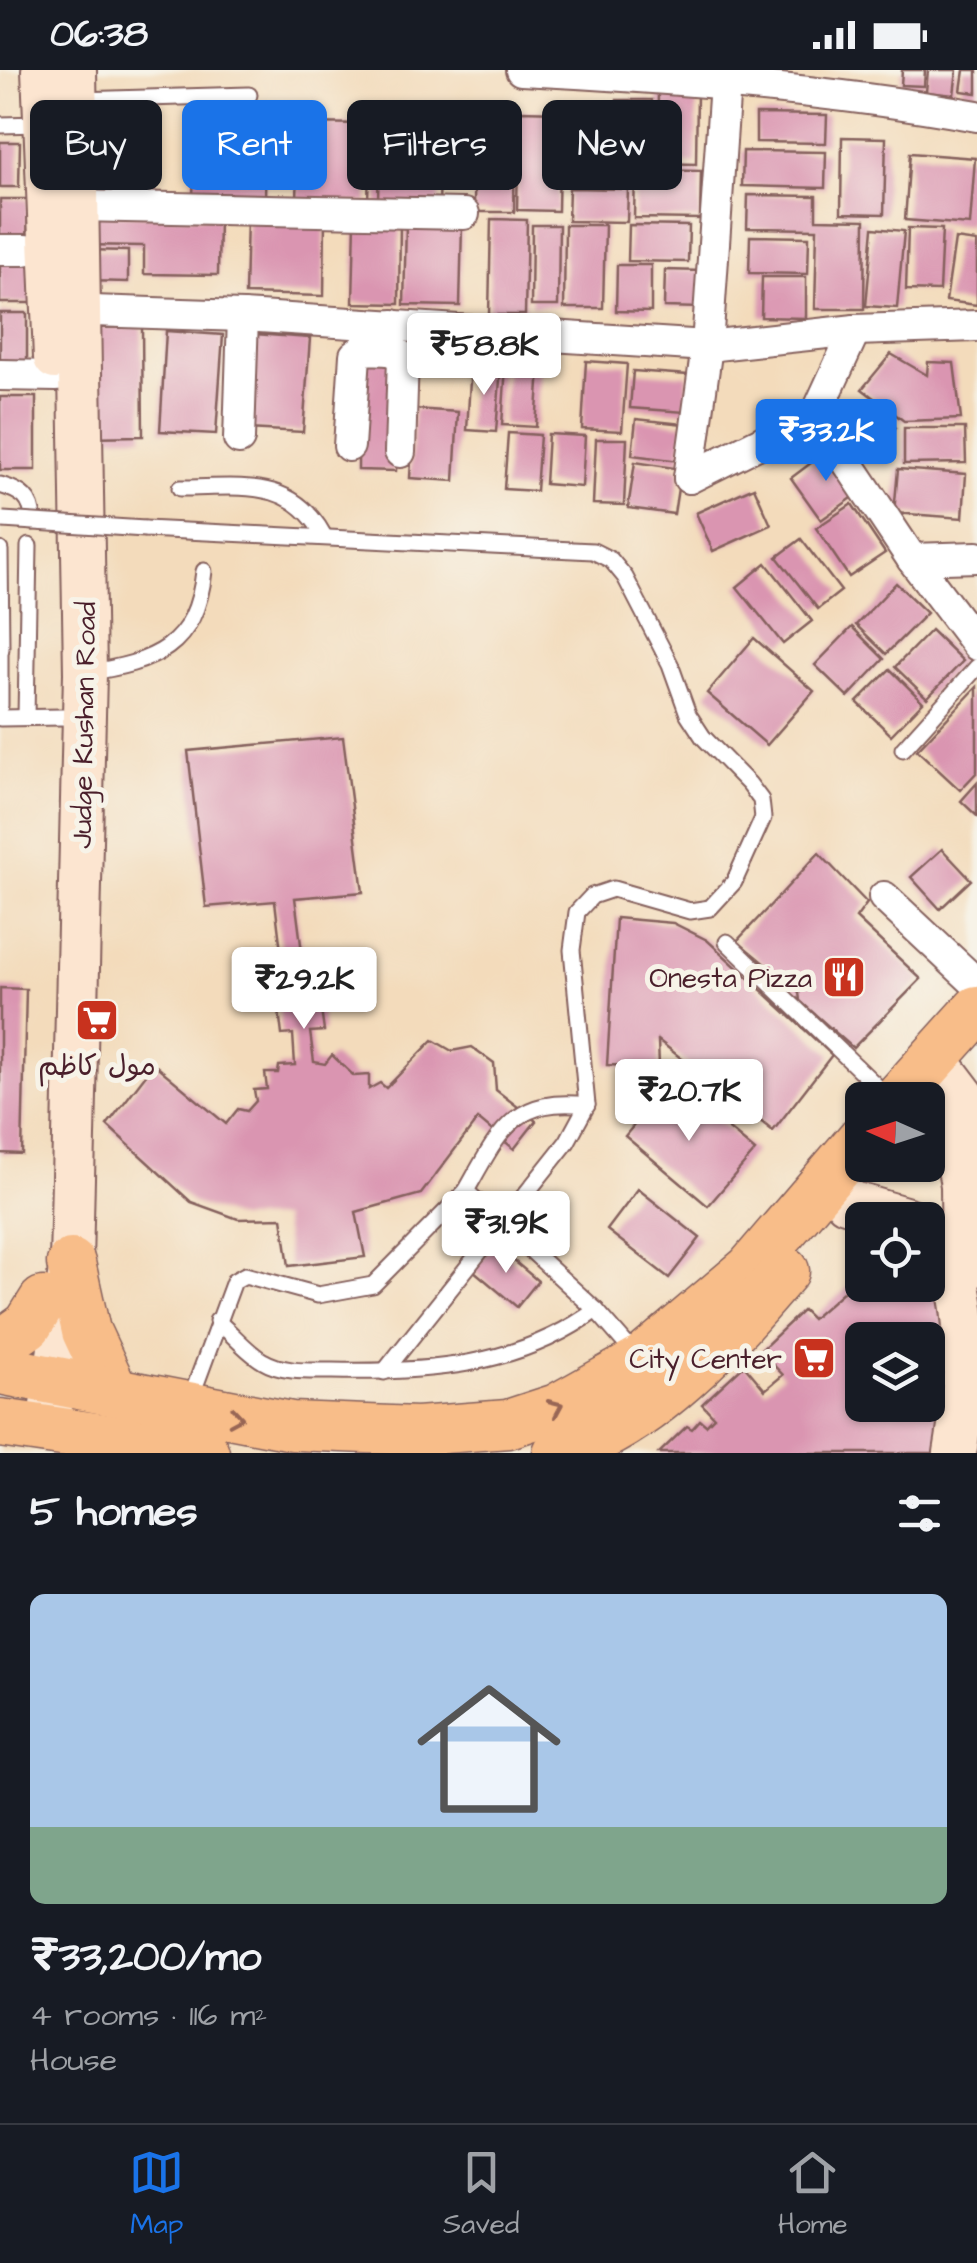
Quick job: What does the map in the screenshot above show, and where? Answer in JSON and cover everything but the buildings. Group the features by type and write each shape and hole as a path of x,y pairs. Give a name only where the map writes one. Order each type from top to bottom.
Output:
{"main road":[{"name":"Judge Kushan Road","path":"31,1375 43,1301 57,1009 44,717 56,376 78,206 65,98 43,70"},
{"name":"Judge Kushan Road","path":"31,1375 72,1263 85,673 67,310 25,249 65,98"},
{"path":"929,1082 977,1010"},
{"path":"945,1095 972,1107 977,1138"},
{"path":"945,1118 952,1130 962,1185 963,1273 972,1316 955,1453"},
{"path":"205,1453 25,1427 31,1375 292,1426 464,1431 508,1424 558,1408 641,1361 750,1269 845,1158"},
{"path":"846,1202 862,1182"},
{"path":"585,1446 711,1357 845,1203"},
{"path":"945,1242 963,1273"},
{"path":"72,1263 86,1332 113,1389"},
{"path":"0,1344 28,1325 43,1301"}],"street":[{"path":"521,70 659,74 886,100 977,116"},
{"path":"725,83 706,346 688,478 816,415 855,330"},
{"path":"78,206 464,214"},
{"path":"67,310 243,316 391,338 706,346 855,330 977,326"},
{"path":"239,439 243,316"},
{"path":"350,446 354,355 391,338"},
{"path":"391,338 403,356 400,452"},
{"path":"0,376 56,376"},
{"path":"816,415 912,559 977,645"},
{"path":"912,559 977,558"},
{"path":"884,896 977,984"}],"lane":[{"path":"0,125 65,98 249,95"},
{"path":"0,485 22,492 33,508 33,522"},
{"path":"180,488 246,488 294,498 312,512 324,536"},
{"path":"2,520 594,552 611,560 625,577 670,664 688,714 760,800 764,818 751,850 734,882 710,908 690,911 613,889 592,896 577,912 572,950 587,1105 566,1142 384,1372"},
{"path":"0,718 44,717 30,546"},
{"path":"0,550 0,706"},
{"path":"85,673 135,664 163,652 183,636 201,602 204,571"},
{"path":"902,749 977,667"},
{"path":"727,942 920,1082"},
{"path":"188,1407 234,1281 245,1274 318,1295 372,1285 466,1191 507,1126 525,1110 552,1101 587,1105"},
{"path":"466,1191 596,1310 641,1361"},
{"path":"217,1321 264,1362 282,1368 384,1372 444,1368 503,1356 564,1334 596,1310"}],"place":[{"name":"Onesta Pizza","path":"844,977"},
{"name":"مول كاظم","path":"97,1020"},
{"name":"City Center","path":"814,1358"}]}
